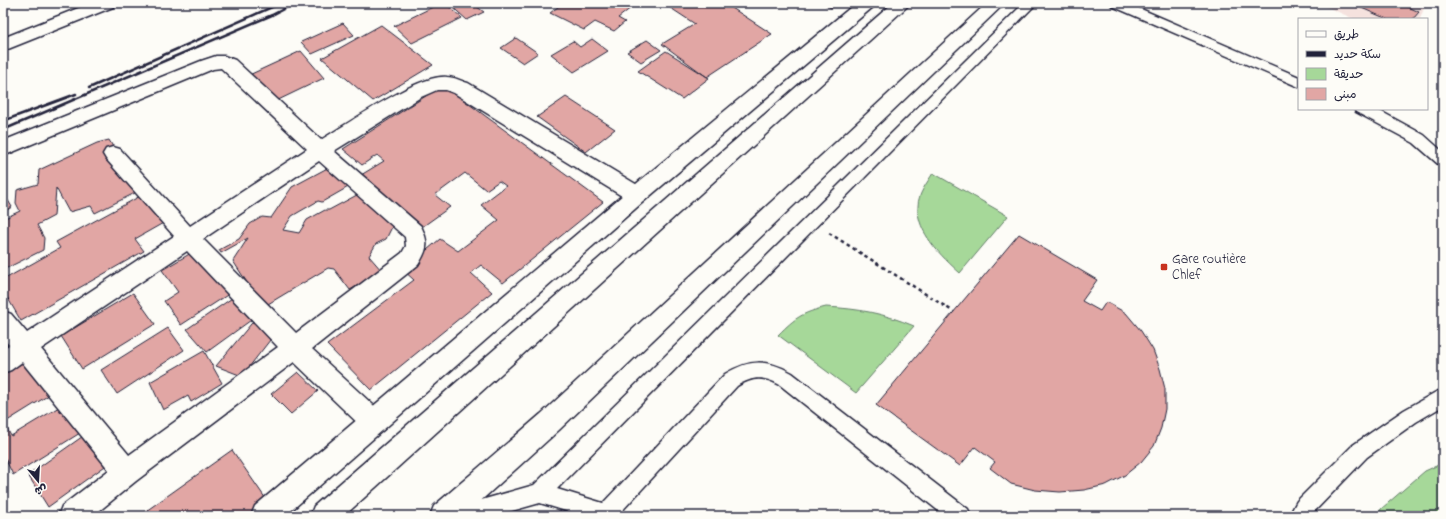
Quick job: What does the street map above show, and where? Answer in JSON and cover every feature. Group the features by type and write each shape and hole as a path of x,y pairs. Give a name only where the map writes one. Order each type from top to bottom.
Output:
{"main road":[{"path":"4,43 107,3"},
{"path":"265,516 637,195 867,3"},
{"path":"324,516 903,3"},
{"path":"444,516 550,422 996,3"},
{"path":"3,149 219,61 229,64 320,150 413,232 417,239 417,249 410,259 295,348 127,472 72,516"},
{"path":"3,362 320,150 414,92 435,84 447,83 461,88 637,195"},
{"path":"113,154 188,238 295,348 374,422"},
{"path":"3,321 127,472"}],"lane":[{"path":"460,516 540,493 1031,3"},
{"path":"1116,3 1298,82"},
{"path":"1363,110 1419,139 1443,160"},
{"path":"540,493 609,514 731,380 752,370 764,370 776,373 786,379 961,516"},
{"path":"1299,516 1304,508 1360,451 1410,416 1443,396"}],"path":[{"path":"812,222 954,312"}],"shaded area":[{"path":"1318,3 1426,3 1420,18 1352,18"}],"green space":[{"path":"933,173 1008,216 960,273 938,252 921,225 918,216 918,202 923,189"},
{"path":"826,307 871,312 914,326 856,393 778,335 800,316"},
{"path":"1443,463 1443,516 1377,516 1381,509 1425,471"}],"building":[{"path":"441,3 445,3 462,18 412,43 394,26"},
{"path":"448,3 482,3 476,6 484,12 467,20"},
{"path":"563,3 636,4 618,18 625,22 614,31 595,22 584,30 550,13"},
{"path":"663,3 734,3 737,5 732,8 772,34 707,77 662,44 695,24"},
{"path":"822,3 838,3 831,8"},
{"path":"1350,3 1403,3 1402,4 1419,12 1414,18 1385,18"},
{"path":"343,23 354,35 312,54 301,42"},
{"path":"381,25 433,65 373,101 322,58"},
{"path":"516,38 538,53 523,63 501,48"},
{"path":"592,39 608,51 574,72 551,54 573,41 580,47"},
{"path":"647,40 661,50 641,62 627,52"},
{"path":"301,51 324,78 270,104 247,76"},
{"path":"666,51 709,78 682,99 638,71"},
{"path":"443,85 603,202 503,283 481,265 471,273 492,292 371,390 327,345 414,280 403,270 440,239 458,251 499,220 481,205 506,186 499,181 486,190 465,173 435,195 450,207 422,227 361,175 384,161 377,155 362,165 343,149"},
{"path":"566,97 615,129 586,152 537,117"},
{"path":"109,140 139,191 95,213 91,206 69,212 56,188 54,216 37,225 44,238 43,250 3,270 3,219 20,211 16,203 17,190 38,184 39,170 97,143"},
{"path":"333,165 350,186 322,202 318,201 292,216 283,230 299,233 307,220 368,189 395,221 386,239 376,244 369,256 382,271 350,290 334,269 328,268 263,307 233,261 248,238 221,253 219,250 239,239 250,224 262,217 271,218 292,187"},
{"path":"3,192 12,207 3,212"},
{"path":"144,194 165,222 135,239 144,251 21,321 3,290 3,280 60,248 56,242"},
{"path":"1019,234 1097,280 1082,301 1100,311 1106,302 1126,313 1141,331 1153,350 1160,369 1165,389 1165,409 1161,428 1154,446 1141,462 1125,475 1106,485 1084,490 1060,492 1035,490 1011,484 990,468 995,462 975,447 960,466 876,405"},
{"path":"198,249 232,292 181,325 164,301 178,292 162,270"},
{"path":"133,293 155,324 82,369 61,336"},
{"path":"238,294 258,315 207,352 187,329"},
{"path":"256,318 281,326 242,376 216,366"},
{"path":"168,328 184,350 117,394 101,370"},
{"path":"204,351 222,383 191,402 188,396 163,410 150,382"},
{"path":"30,359 49,395 4,423 11,436 64,404 80,433 13,475 3,454 3,374"},
{"path":"298,372 318,391 291,414 271,394"},
{"path":"86,434 108,464 48,507 28,475"},
{"path":"232,450 268,502 249,516 139,516"}],"railway":[{"path":"89,88 281,3"},
{"path":"3,130 272,15 295,3"},
{"path":"3,121 76,94"}],"place":[{"name":"Gare routière Chlef","path":"1164,267"}]}
